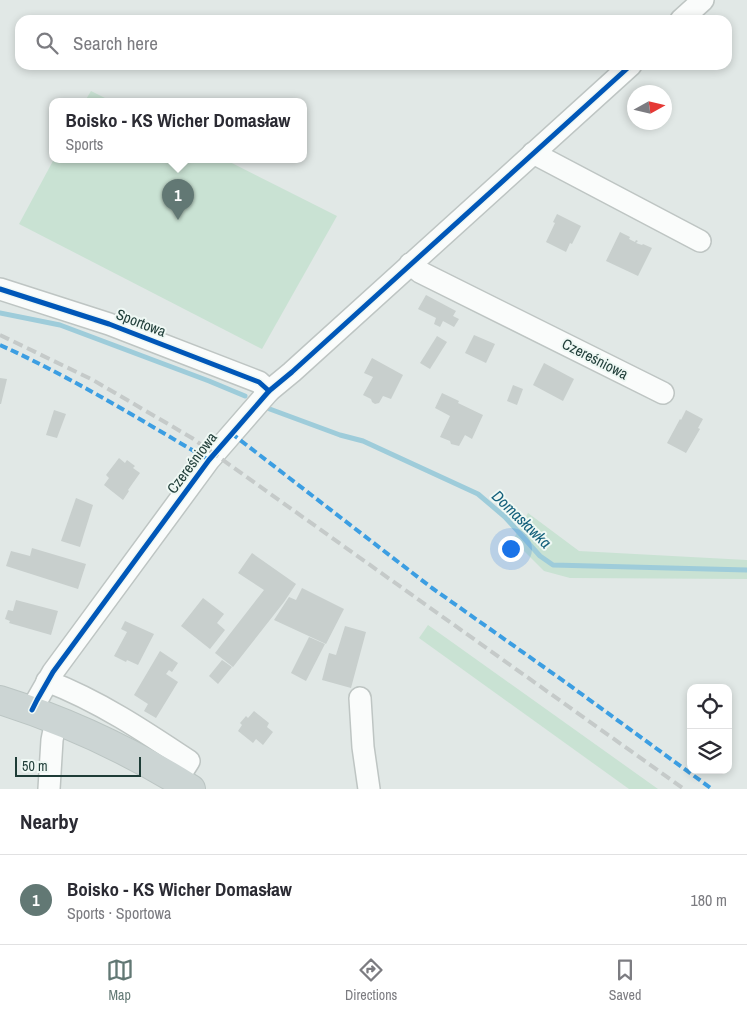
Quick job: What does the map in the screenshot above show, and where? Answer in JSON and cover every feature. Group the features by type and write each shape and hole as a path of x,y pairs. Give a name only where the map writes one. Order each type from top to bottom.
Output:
{"main road":[{"path":"0,700 85,731 184,784"}],"street":[{"path":"686,15 703,0"},
{"path":"410,264 625,70"},
{"path":"533,154 700,242"},
{"name":"Czereśniowa","path":"50,789 52,740 44,715 47,681 209,460 269,391 410,264 420,272 663,393"},
{"name":"Sportowa","path":"0,289 108,324 259,382 269,391"},
{"path":"47,681 74,691 132,723 189,761 184,784"},
{"path":"360,698 363,747 369,789"},
{"path":"120,749 132,723"}],"green space":[{"path":"91,91 105,98 87,98"},
{"path":"52,163 232,163 337,216 262,349 19,224"},
{"path":"528,513 579,551 747,560 747,579 570,578 544,571 513,540"},
{"path":"428,625 658,789 629,789 419,638"}],"building":[{"path":"557,214 581,226 566,252 546,242"},
{"path":"620,232 635,242 636,240 638,241 636,243 652,248 638,276 606,261"},
{"path":"426,295 456,311 453,316 459,319 454,327 443,321 440,327 434,324 436,318 418,309"},
{"path":"474,335 495,344 486,363 465,353"},
{"path":"437,336 447,342 430,369 420,363"},
{"path":"372,358 403,375 391,399 383,396 379,403 375,404 371,399 363,395 373,377 364,373"},
{"path":"544,363 574,379 563,401 533,385"},
{"path":"0,378 7,379 1,404 0,404"},
{"path":"513,385 523,389 517,405 507,401"},
{"path":"442,393 483,415 472,439 465,435 459,446 451,444 450,441 440,437 450,416 435,408"},
{"path":"54,410 66,414 57,438 46,435"},
{"path":"686,410 703,419 698,428 700,429 686,453 667,443"},
{"path":"119,458 125,463 127,460 140,473 123,500 104,485 109,478 106,475"},
{"path":"76,498 93,505 80,547 61,541"},
{"path":"32,548 86,564 78,589 6,566 11,551 30,556"},
{"path":"252,553 296,584 233,667 215,653 264,590 238,573"},
{"path":"302,588 344,609 326,644 274,620 289,597 296,600"},
{"path":"203,598 224,614 217,623 225,630 210,649 181,626"},
{"path":"16,600 58,611 51,635 9,623 10,621 5,619 8,610 13,611"},
{"path":"125,621 154,634 138,665 114,656 127,632 121,629"},
{"path":"345,626 366,632 351,688 322,680 329,653 336,655"},
{"path":"309,637 325,644 306,681 291,673"},
{"path":"160,651 178,663 172,672 169,670 166,674 178,682 156,718 144,711 148,704 134,695"},
{"path":"222,660 232,667 218,684 209,676"},
{"path":"254,711 269,723 267,727 273,732 263,745 256,739 253,743 238,731 242,725 240,723"}],"waterway":[{"name":"Domasławka","path":"0,313 60,325 245,396"},
{"name":"Domasławka","path":"267,408 340,435 363,441 478,494 505,517 540,556 553,565 747,570"}],"railway":[{"path":"0,335 93,380 192,438 684,789"}],"marked path":[{"path":"0,345 80,385 209,460"},
{"path":"231,433 432,588 712,789"}],"cycle path":[{"path":"32,710 53,672 209,460 269,391 625,70"},
{"path":"0,289 109,324 259,382 269,391"}],"place":[{"name":"Boisko - KS Wicher Domasław","path":"178,220"}]}
